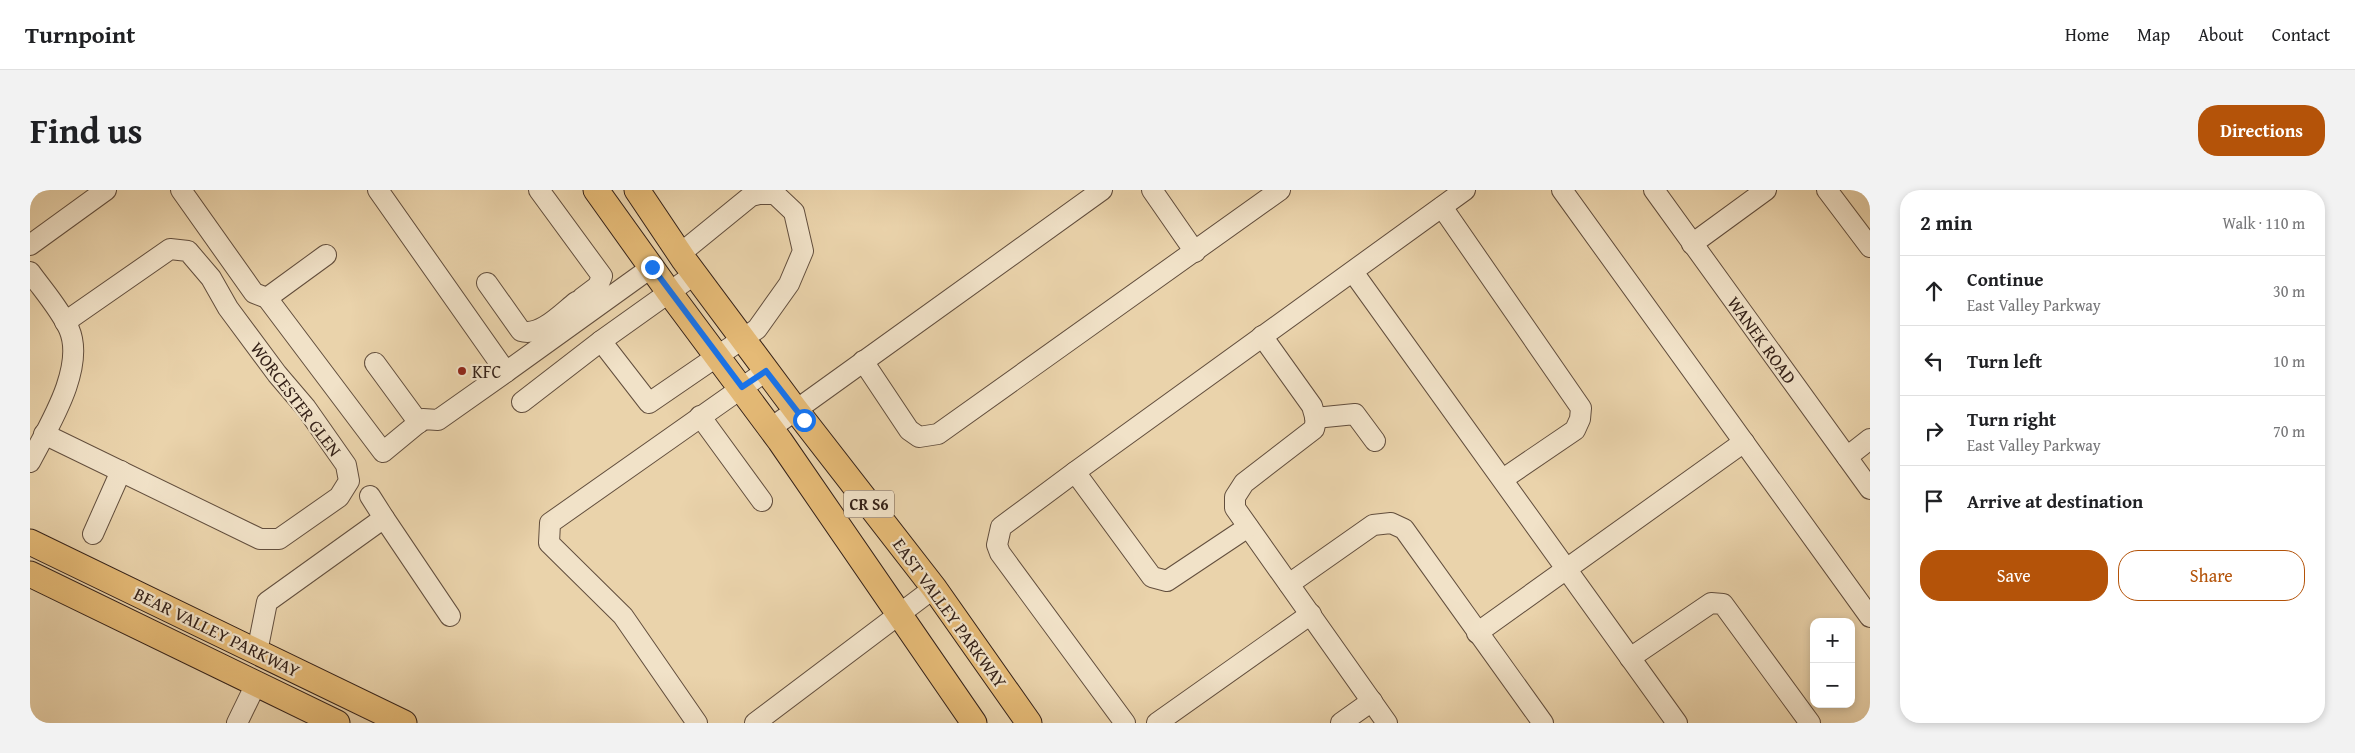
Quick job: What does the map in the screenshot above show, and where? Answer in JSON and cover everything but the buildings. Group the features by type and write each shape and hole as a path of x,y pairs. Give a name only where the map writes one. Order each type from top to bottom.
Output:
{"main road":[{"name":"CR S6","path":"596,190 669,292 742,387 974,723"},
{"name":"EAST VALLEY PARKWAY","path":"637,190 695,274 795,410 934,588 1029,723"},
{"name":"BEAR VALLEY PARKWAY","path":"30,542 404,723"},
{"name":"BEAR VALLEY PARKWAY","path":"30,574 336,723"}],"street":[{"path":"30,245 106,190"},
{"path":"181,190 254,293 267,298 382,452 423,419 438,420 652,267"},
{"path":"378,190 506,372"},
{"path":"487,283 521,331 528,333 538,330 598,286 602,276 539,190"},
{"path":"771,428 1102,190"},
{"path":"1152,190 1195,252"},
{"path":"863,361 909,430 920,437 938,434 1280,190"},
{"path":"1125,723 1000,553 997,544 1002,527 1075,472 1465,190"},
{"path":"1562,190 1870,617"},
{"name":"WANEK ROAD","path":"1654,190 1870,489"},
{"path":"1692,244 1766,190"},
{"path":"1827,190 1870,247"},
{"path":"601,340 649,403 757,329 789,284 803,251 794,212 775,194 760,194 751,196 681,253"},
{"path":"1442,207 1581,408 1580,419 1575,430 1503,480"},
{"name":"WORCESTER GLEN","path":"35,447 121,471 260,539 279,539 339,497 349,481 346,465 306,408 276,374 228,308 211,278 188,251 170,249 65,322"},
{"path":"267,298 326,255"},
{"path":"30,272 65,322 70,332 74,355 70,378 35,447"},
{"path":"1353,272 1677,723"},
{"path":"522,402 601,340 695,274"},
{"path":"1262,336 1312,406 1315,418 1314,429 1244,483 1235,497 1235,508 1311,614 1377,715 1341,723"},
{"path":"375,363 419,422"},
{"path":"697,723 623,616 549,543 550,523 766,371"},
{"path":"1315,418 1355,414 1375,441"},
{"path":"700,416 762,501"},
{"path":"1847,457 1870,438"},
{"path":"1477,633 1744,442"},
{"path":"93,534 121,471"},
{"path":"1075,472 1152,576 1167,581 1248,527"},
{"path":"370,496 450,616"},
{"path":"257,652 267,602 384,518"},
{"path":"1288,584 1373,526 1391,523 1404,529 1543,723"},
{"path":"755,723 934,588"},
{"path":"1630,658 1712,603 1723,604 1810,723"},
{"path":"1157,723 1311,614"},
{"path":"236,723 256,684"}],"place":[{"name":"KFC","path":"462,371"}],"route":[{"path":"652,267 742,387 766,371 804,420"}]}
